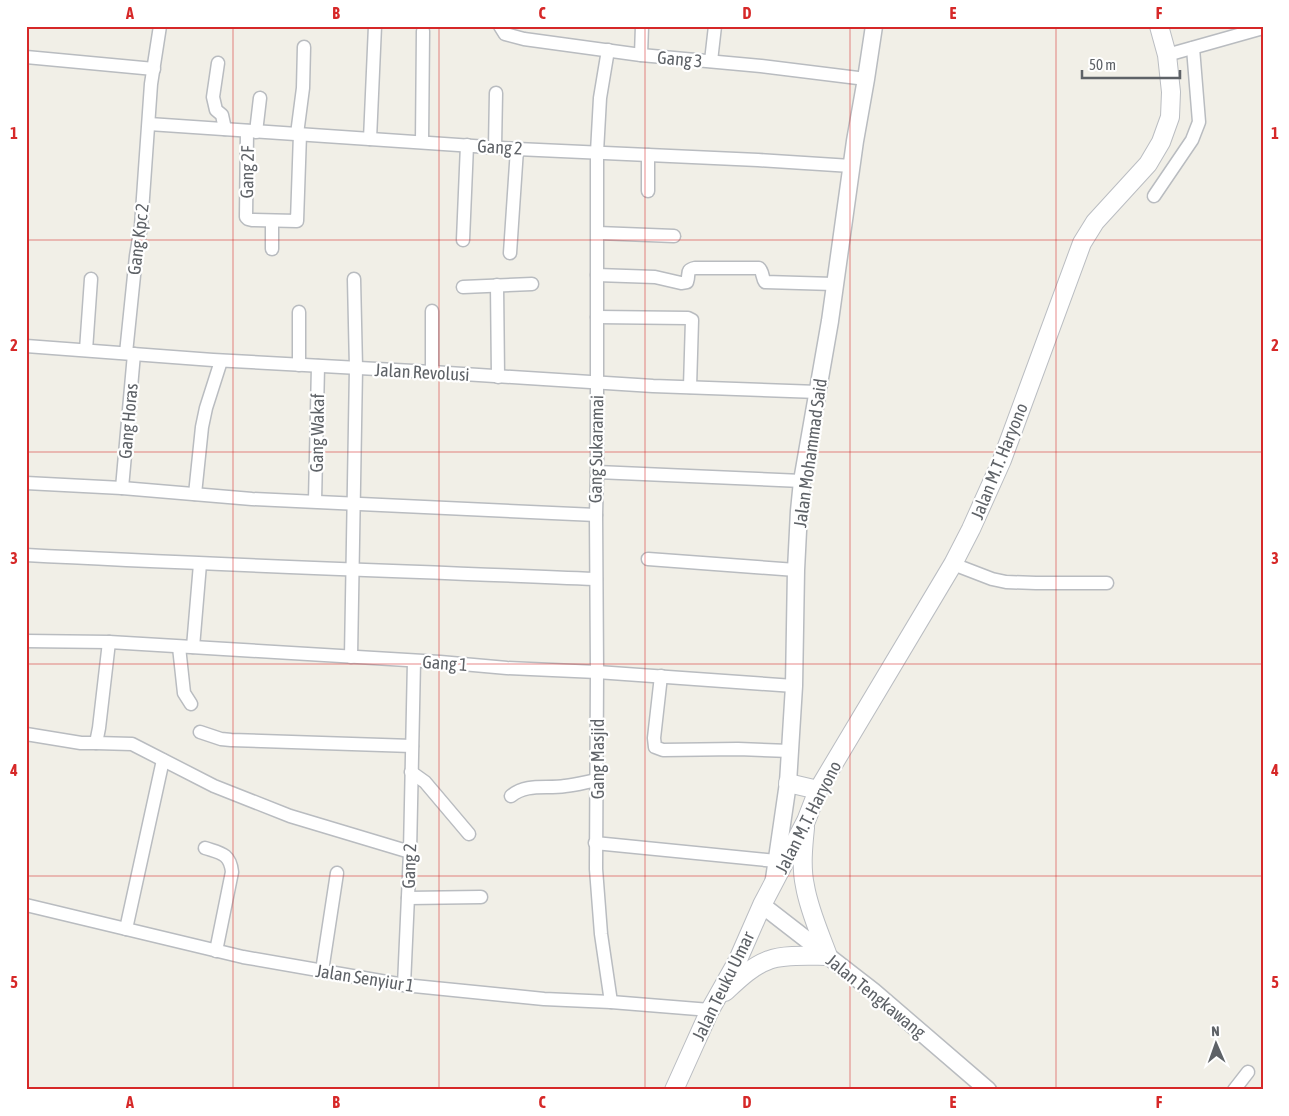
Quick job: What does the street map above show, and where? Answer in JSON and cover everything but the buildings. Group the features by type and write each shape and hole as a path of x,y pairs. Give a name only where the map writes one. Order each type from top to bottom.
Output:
{"main road":[{"name":"Jalan M.T. Haryono","path":"773,883 806,820 818,790 953,564 971,529 1002,460 1082,243 1096,222 1148,164 1161,142 1170,116 1170,92 1167,55 1159,26"},
{"path":"788,783 818,790"},
{"path":"713,1004 749,971 770,959 789,956 828,956 809,904 805,886 803,862 806,820"},
{"name":"Jalan Teuku Umar","path":"674,1090 713,1004 737,962 773,883"}],"street":[{"name":"Gang Kpc 2","path":"130,353 136,256 141,226 151,84 160,26"},
{"path":"370,139 375,26"},
{"name":"Gang 3","path":"500,26 505,34 524,39 641,55 761,66 866,79"},
{"path":"641,55 642,26"},
{"path":"712,62 715,26"},
{"name":"Jalan Mohammad Said","path":"773,883 788,783 794,686 796,570 802,480 830,320 855,141 874,26"},
{"path":"1167,55 1263,28"},
{"path":"422,142 423,31"},
{"path":"272,249 272,221 297,221 298,134 303,88 304,47"},
{"path":"1154,196 1192,140 1199,122 1193,48"},
{"name":"Gang Sukaramai","path":"596,515 597,152 600,98 608,50"},
{"path":"26,56 154,69"},
{"path":"218,63 213,97 216,110 222,115 225,129"},
{"path":"495,147 496,94"},
{"path":"252,131 260,98"},
{"name":"Gang 2","path":"149,124 517,149 852,166"},
{"name":"Gang 2F","path":"252,131 246,217 252,220 272,221"},
{"path":"462,240 467,145"},
{"path":"510,253 517,149"},
{"path":"648,155 648,191"},
{"path":"598,233 674,236"},
{"path":"598,275 655,277 682,283 687,282 689,270 695,268 759,268 765,282 834,284"},
{"path":"86,350 91,279"},
{"path":"351,657 356,368 354,279"},
{"path":"463,287 532,284"},
{"path":"498,285 498,377"},
{"path":"432,311 432,372"},
{"path":"299,312 299,365"},
{"path":"597,317 691,318 690,387"},
{"name":"Jalan Revolusi","path":"28,348 86,350 221,361 597,383 818,392"},
{"name":"Gang Horas","path":"122,488 130,353"},
{"path":"195,494 202,427 221,361"},
{"name":"Gang Wakaf","path":"315,501 318,366"},
{"path":"597,472 802,480"},
{"path":"26,482 252,499 596,515"},
{"name":"Gang Masjid","path":"596,515 596,869 601,934 611,1002"},
{"path":"26,555 200,564 596,579"},
{"path":"648,559 796,570"},
{"path":"193,647 200,564"},
{"path":"953,564 992,579 1006,582 1106,583"},
{"name":"Gang 1","path":"26,641 103,642 193,647 794,686"},
{"path":"96,743 99,728 103,642"},
{"path":"179,647 184,693 191,704"},
{"name":"Gang 2","path":"404,985 410,852 414,661"},
{"path":"661,676 654,738 657,749 790,751"},
{"path":"200,732 221,739 231,740 412,746"},
{"path":"26,734 81,743 132,744 214,786 290,816 410,852"},
{"path":"126,929 162,760"},
{"path":"411,772 425,782 469,834"},
{"path":"511,796 518,790 533,787 564,786 597,780"},
{"path":"596,843 776,861"},
{"path":"205,848 224,854 231,864 232,872 216,951"},
{"path":"322,971 337,873"},
{"path":"408,898 481,897"},
{"name":"Jalan Senyiur 1","path":"26,905 243,957 404,985 544,999 713,1004"},
{"name":"Jalan Tengkawang","path":"762,905 873,991 988,1090"},
{"path":"1234,1090 1248,1072"}]}
